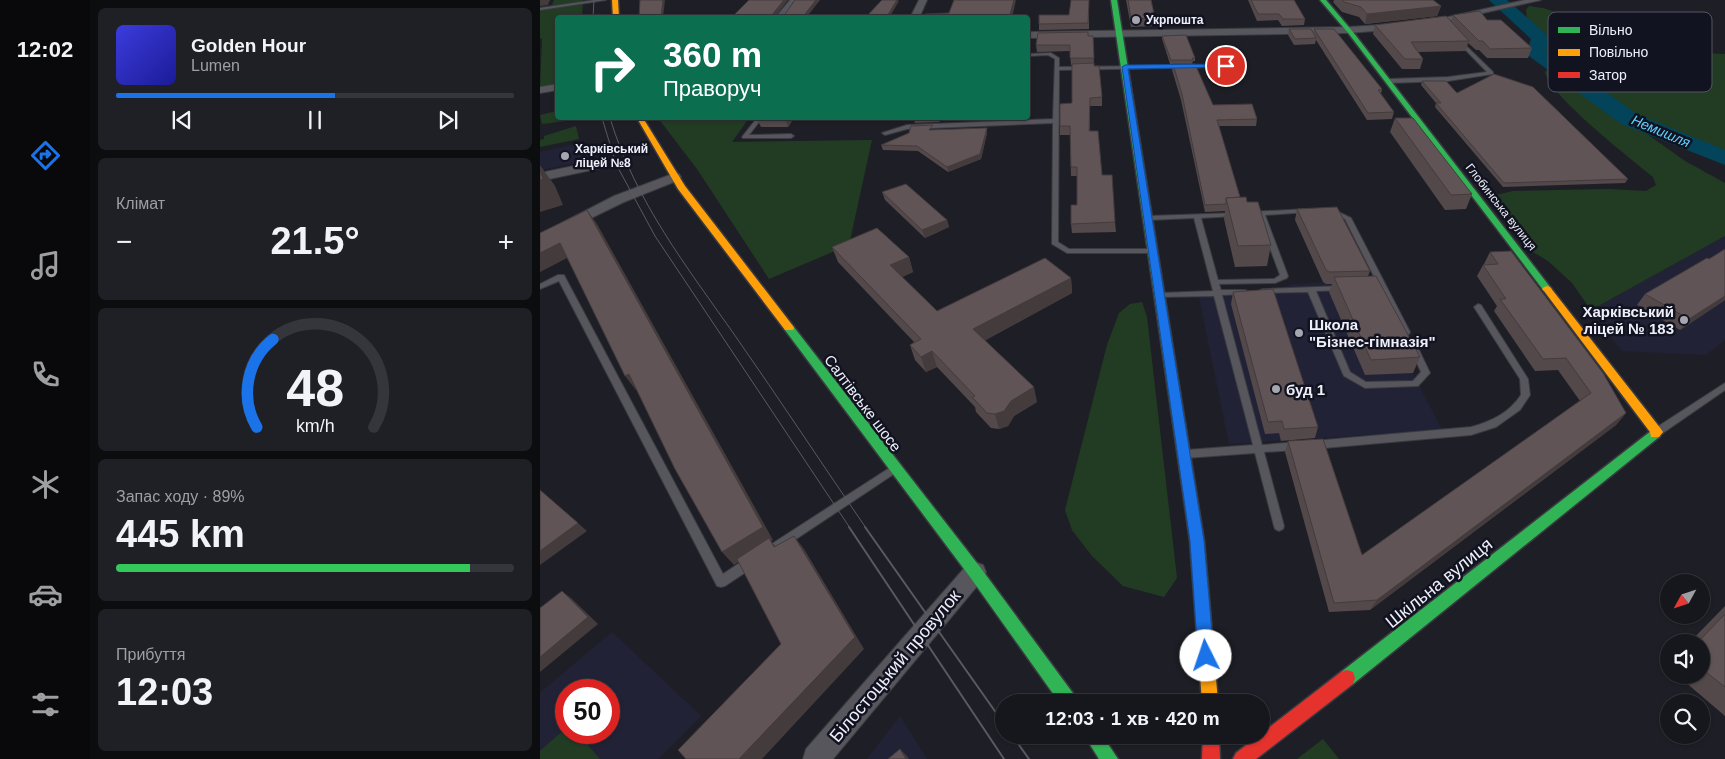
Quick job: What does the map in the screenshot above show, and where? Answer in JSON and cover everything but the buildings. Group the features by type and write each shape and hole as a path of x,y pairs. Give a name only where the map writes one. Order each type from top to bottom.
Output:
{"main road":[{"path":"615,0 616,15"},
{"path":"1114,0 1149,218 1197,541 1209,694"},
{"name":"Глобинська вулиця","path":"1323,0 1388,81 1657,432"},
{"name":"Салтівське шосе","path":"641,120 675,177 975,572 1062,694"},
{"name":"Шкільна вулиця","path":"1242,759 1312,706 1657,432"},
{"path":"1098,744 1109,759"},
{"path":"1211,744 1211,759"}],"street":[{"path":"782,15 794,0"},
{"path":"916,15 923,0"},
{"path":"1030,35 1348,30 1446,23 1537,0"},
{"path":"540,90 555,88"},
{"path":"540,177 602,164"},
{"path":"543,234 631,194 675,177"},
{"name":"Білостоцький провулок","path":"816,759 975,572"}],"lane":[{"path":"540,9 615,0"},
{"path":"1388,81 1448,79 1491,73 1454,34"},
{"path":"1030,55 1048,54 1057,58 1054,243 1067,251 1154,252"},
{"path":"1057,69 1226,66"},
{"path":"758,120 745,137 791,136"},
{"path":"885,133 907,127 1057,121"},
{"path":"1311,289 1347,374 1365,385 1415,384 1426,373 1348,218 1331,210 1323,211"},
{"path":"1149,218 1314,211"},
{"path":"1215,282 1275,281 1284,276 1261,213"},
{"path":"1198,216 1279,526"},
{"path":"540,287 561,277 721,582 895,469"},
{"path":"1275,281 1278,290"},
{"path":"1374,287 1382,286"},
{"path":"1160,295 1347,288"},
{"path":"1184,454 1471,431 1493,424 1517,408 1526,395 1524,380 1478,307"},
{"path":"1657,432 1725,386"}],"shaded area":[{"name":"Харківський ліцей №8","path":"584,142 590,160 540,170 540,152"},
{"path":"1725,236 1725,340 1706,355 1622,351 1591,310"},
{"name":"Школа \"Бізнес-гімназія\"","path":"1365,280 1442,430 1229,444 1198,292 1279,289 1293,284"},
{"path":"612,632 701,716 658,759 540,759 540,693 555,680 555,744 620,744 620,679 557,679"},
{"path":"900,716 927,759 867,759"}],"green space":[{"path":"554,0 583,0 582,15 555,15 555,86 540,89 542,39 540,38 540,7 552,5"},
{"path":"1529,6 1555,12 1548,12 1548,56 1542,52 1545,36 1527,19 1526,10"},
{"path":"1712,53 1725,54 1725,155 1631,117 1597,92 1712,92"},
{"path":"1557,92 1588,92 1685,161 1725,183 1725,236 1591,310 1572,283 1548,261 1533,252 1492,204 1492,196 1513,191 1608,189 1646,191 1656,185 1653,177 1610,142"},
{"path":"555,111 555,120 575,120 542,124 540,115"},
{"path":"660,120 748,120 732,142 872,140 849,245 769,279 697,169"},
{"path":"576,126 579,139 540,147 540,140 544,139 544,136"},
{"path":"1142,302 1147,317 1177,578 1164,597 1123,586 1092,556 1072,530 1065,510 1107,345 1119,313 1130,304"},
{"path":"555,738 555,744 587,744 600,759 540,759 540,751"},
{"path":"1323,739 1339,759 1297,759"}],"waterway":[{"name":"Немишля","path":"1497,0 1540,38 1536,52 1548,61"},
{"name":"Немишля","path":"1592,92 1629,119 1725,158"}],"tram line":[{"path":"593,15 594,0"},
{"path":"603,120 616,164 655,236 850,528"},
{"path":"611,120 633,177 664,232 866,528"},
{"path":"849,527 1004,759"},
{"path":"865,527 995,711"},
{"path":"1018,744 1029,759"}],"traffic: fast":[{"path":"1114,0 1179,423"},
{"path":"1323,0 1351,33 1547,289"},
{"path":"789,328 975,572 1063,694"},
{"path":"1347,678 1655,434"},
{"path":"1098,744 1109,759"}],"traffic: slow":[{"path":"615,0 616,15"},
{"path":"641,120 681,187 789,328"},
{"path":"1547,289 1657,432 1655,434"},
{"path":"1179,423 1197,541 1209,694"}],"traffic: jam":[{"path":"1242,759 1347,678"},
{"path":"1211,744 1211,759"}],"place":[{"name":"Укрпошта","path":"1136,20"},
{"name":"Харківський ліцей №8","path":"565,156"},
{"name":"Харківський ліцей № 183","path":"1684,320"},
{"name":"Школа \"Бізнес-гімназія\"","path":"1299,333"},
{"name":"буд 1","path":"1276,389"}],"route":[{"path":"1206,656 1197,541 1125,67 1226,66"}]}
